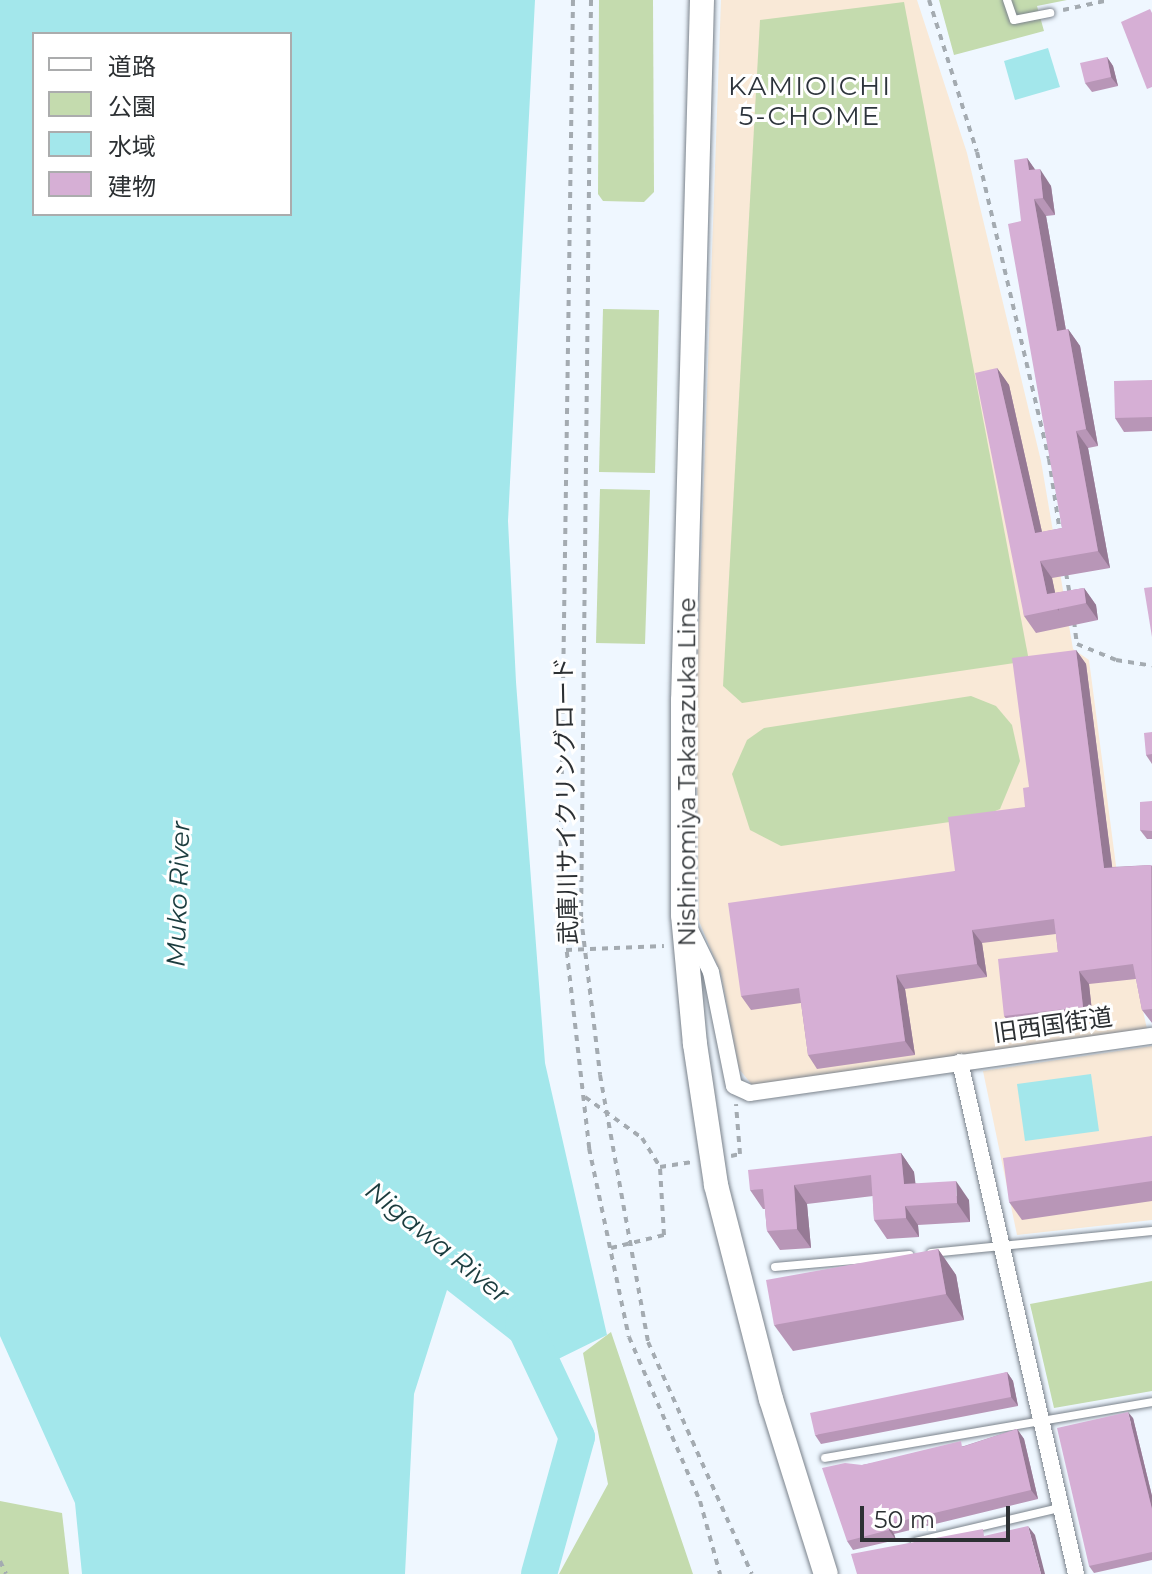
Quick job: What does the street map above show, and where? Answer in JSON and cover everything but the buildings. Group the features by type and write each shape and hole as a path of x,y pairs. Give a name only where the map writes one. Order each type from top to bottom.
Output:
{"main road":[{"name":"Nishinomiya Takarazuka Line","path":"702,0 683,700 683,915 695,1044 716,1185 771,1399 826,1574"}],"street":[{"path":"683,915 711,972 734,1086"},
{"name":"旧西国街道","path":"734,1086 750,1093 1152,1036"},
{"path":"960,1062 999,1246 1076,1574"}],"lane":[{"path":"1007,0 1014,20 1050,13"},
{"path":"775,1267 1152,1231"},
{"path":"825,1458 1152,1402"},
{"path":"898,1546 1059,1508"}],"path":[{"path":"573,0 559,804 566,950 589,1148 629,1337 700,1501 720,1574"},
{"name":"武庫川サイクリングロード","path":"591,0 582,541 585,950 607,1112 648,1342 752,1574"},
{"path":"929,0 977,152 1049,459 1061,536"},
{"path":"1050,13 1109,0"},
{"path":"1065,567 1070,598"},
{"path":"1073,614 1077,644 1116,660 1152,666"},
{"path":"566,950 654,946"},
{"path":"734,1086 740,1154"},
{"path":"585,1097 642,1138 660,1167 664,1235 610,1248"},
{"path":"660,1167 681,1164"},
{"path":"0,1561 6,1574"}],"shaded area":[{"path":"721,0 917,0 967,153 1041,461 1073,649 1089,660 1123,919 1147,1029 753,1086 739,1069 721,974 699,921 696,699"},
{"path":"1152,1046 1152,1220 1017,1235 983,1071"}],"green space":[{"path":"599,0 653,0 654,192 644,202 603,201 598,194"},
{"path":"939,0 1067,0 1037,6 1044,31 954,55"},
{"path":"904,2 1029,661 742,703 723,686 760,20"},
{"path":"603,309 659,310 655,473 599,472"},
{"path":"600,489 650,490 645,644 596,643"},
{"path":"971,696 996,706 1012,725 1020,761 1000,809 978,818 781,846 750,830 732,774 747,740 764,728"},
{"path":"1152,1281 1152,1391 1054,1408 1030,1304"},
{"path":"611,1332 693,1574 559,1574 608,1484 583,1353"},
{"path":"0,1501 62,1513 69,1574 0,1574"}],"water":[{"name":"Muko River","path":"0,0 535,0 508,521 516,682 545,1063 607,1335 544,1366 447,1290 414,1394 405,1574 82,1574 75,1503 0,1336"},
{"path":"1048,48 1060,87 1015,100 1004,61"},
{"path":"1091,1074 1099,1131 1025,1141 1017,1084"}],"waterway":[{"name":"Nigawa River","path":"523,1323 577,1437 539,1574"}],"district":[{"name":"KAMIOICHI 5-CHOME","path":"810,102"}]}
